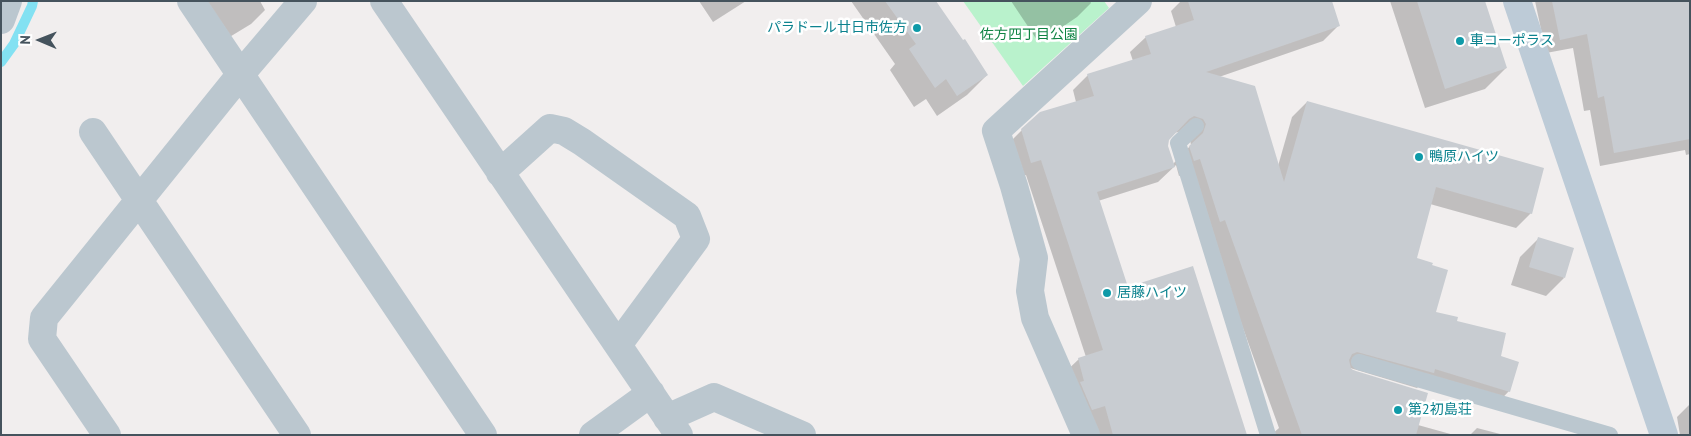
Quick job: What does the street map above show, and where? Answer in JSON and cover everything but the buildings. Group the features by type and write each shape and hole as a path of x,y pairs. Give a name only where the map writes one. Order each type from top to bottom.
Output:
{"street":[{"path":"1,20 8,1"},
{"path":"191,1 483,435"},
{"path":"107,435 42,339 44,318 240,75 303,1"},
{"path":"384,1 673,426 714,397 802,435"},
{"path":"1086,435 1035,318 1030,291 1034,258 996,131 1138,1"},
{"path":"1517,1 1664,435"},
{"path":"500,172 550,128 564,131 687,216 696,239 618,345"},
{"path":"93,132 297,435"},
{"path":"592,435 651,393"}],"lane":[{"path":"1196,126 1178,143 1268,435"},
{"path":"1359,362 1610,435"}],"green space":[{"name":"佐方四丁目公園","path":"963,1 1104,1 1109,8 1023,86"}],"waterway":[{"path":"1,62 14,44 33,1"}],"place":[{"name":"パラドール廿日市佐方","path":"917,28"},
{"name":"車コーポラス","path":"1460,41"},
{"name":"鴨原ハイツ","path":"1419,157"},
{"name":"居藤ハイツ","path":"1107,293"},
{"name":"第2初島荘","path":"1398,410"}]}
